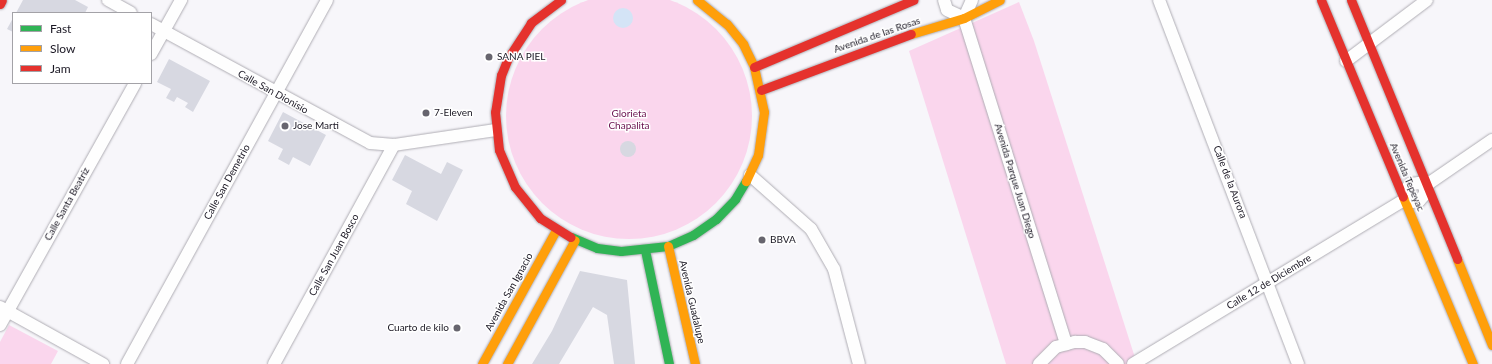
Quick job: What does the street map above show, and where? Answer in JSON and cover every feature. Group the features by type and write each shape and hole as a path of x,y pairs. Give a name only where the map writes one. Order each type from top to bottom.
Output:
{"main road":[{"path":"0,4 2,0"},
{"path":"561,0 531,23 508,58 496,93 495,130 505,169 515,187 540,218 556,230 575,240 597,248 621,251 645,250 668,246 693,235 716,219 736,199 750,175 762,134 761,90 754,67 743,44 727,24 697,0"},
{"name":"Avenida de las Rosas","path":"754,67 913,0"},
{"name":"Avenida de las Rosas","path":"761,90 904,36 964,18 1000,0"},
{"name":"Avenida Tepeyac","path":"1321,0 1473,364"},
{"name":"Avenida Tepeyac","path":"1351,0 1425,186 1492,345"},
{"name":"Avenida San Ignacio","path":"482,364 556,230"},
{"path":"509,362 575,240"},
{"name":"Avenida Guadalupe","path":"668,246 695,364"},
{"path":"645,250 669,364"}],"street":[{"path":"108,0 129,12"},
{"path":"152,52 181,0"},
{"name":"Calle San Demetrio","path":"127,364 327,0"},
{"path":"944,0 947,10 964,18 972,0"},
{"name":"Calle de la Aurora","path":"1159,0 1269,283 1298,364"},
{"path":"1346,61 1370,45 1427,0"},
{"name":"Avenida Parque Juan Diego","path":"964,18 1066,344"},
{"name":"Calle San Dionisio","path":"152,25 359,139 370,143 394,145 495,130"},
{"name":"Calle Santa Beatríz","path":"0,325 4,309 134,84"},
{"name":"Calle 12 de Diciembre","path":"1133,364 1269,283 1405,199 1405,191 1410,184 1419,183 1425,186 1492,140"},
{"name":"Calle San Juan Bosco","path":"274,364 394,145"},
{"path":"750,175 811,229 826,255 834,269 859,364"},
{"path":"4,309 103,364"},
{"path":"1039,364 1048,353 1066,344 1080,342 1094,345 1111,355 1118,364"},
{"path":"490,349 509,362"}],"green space":[{"name":"Glorieta Chapalita","path":"593,-1 665,-1 697,14 716,29 724,38 737,58 746,80 751,104 751,128 746,152 737,174 724,194 716,203 697,218 676,229 653,236 629,239 605,236 582,229 561,218 542,203 527,184 516,163 509,140 506,116 512,80 521,58 534,38 551,21 561,14"},
{"path":"1019,2 1034,41 1137,364 1006,364 909,51"},
{"path":"9,325 58,351 51,364 0,364 0,342"}],"water":[{"path":"623,8 630,11 633,18 630,25 623,28 616,25 613,18 616,11"}],"building":[{"path":"23,0 75,0 88,7 86,12 17,12"},
{"path":"12,20 12,32 7,29"},
{"path":"169,59 210,81 193,112 185,107 188,103 177,97 174,102 166,98 171,89 157,82"},
{"path":"283,112 326,135 310,166 293,157 289,165 278,159 283,149 268,141"},
{"path":"625,141 631,141 636,146 634,155 631,157 625,157 620,152 620,146"},
{"path":"405,155 441,174 447,162 463,170 437,221 406,204 412,191 392,180"},
{"path":"580,271 627,280 635,364 614,364 607,315 593,307 559,364 532,364 552,331"}],"traffic: fast":[{"path":"571,237 597,248 621,251 668,246 693,235 716,219 735,199 746,181"},
{"path":"645,250 669,364"}],"traffic: slow":[{"path":"697,0 727,24 743,44 754,67 764,112 758,155 746,181"},
{"path":"911,34 964,18 1000,0"},
{"path":"1403,197 1473,364"},
{"path":"482,364 556,230"},
{"path":"507,364 575,240"},
{"path":"668,246 695,364"},
{"path":"1457,259 1492,345"}],"traffic: jam":[{"path":"0,4 2,0"},
{"path":"561,0 531,23 508,58 501,75 495,112 499,150 515,187 540,218 571,237"},
{"path":"754,67 913,0"},
{"path":"1321,0 1403,197"},
{"path":"1351,0 1457,259"},
{"path":"761,90 911,34"}],"place":[{"name":"SANA PIEL","path":"489,57"},
{"name":"7-Eleven","path":"426,113"},
{"name":"Jose Marti","path":"285,126"},
{"name":"BBVA","path":"762,240"},
{"name":"Cuarto de kilo","path":"457,328"}]}
